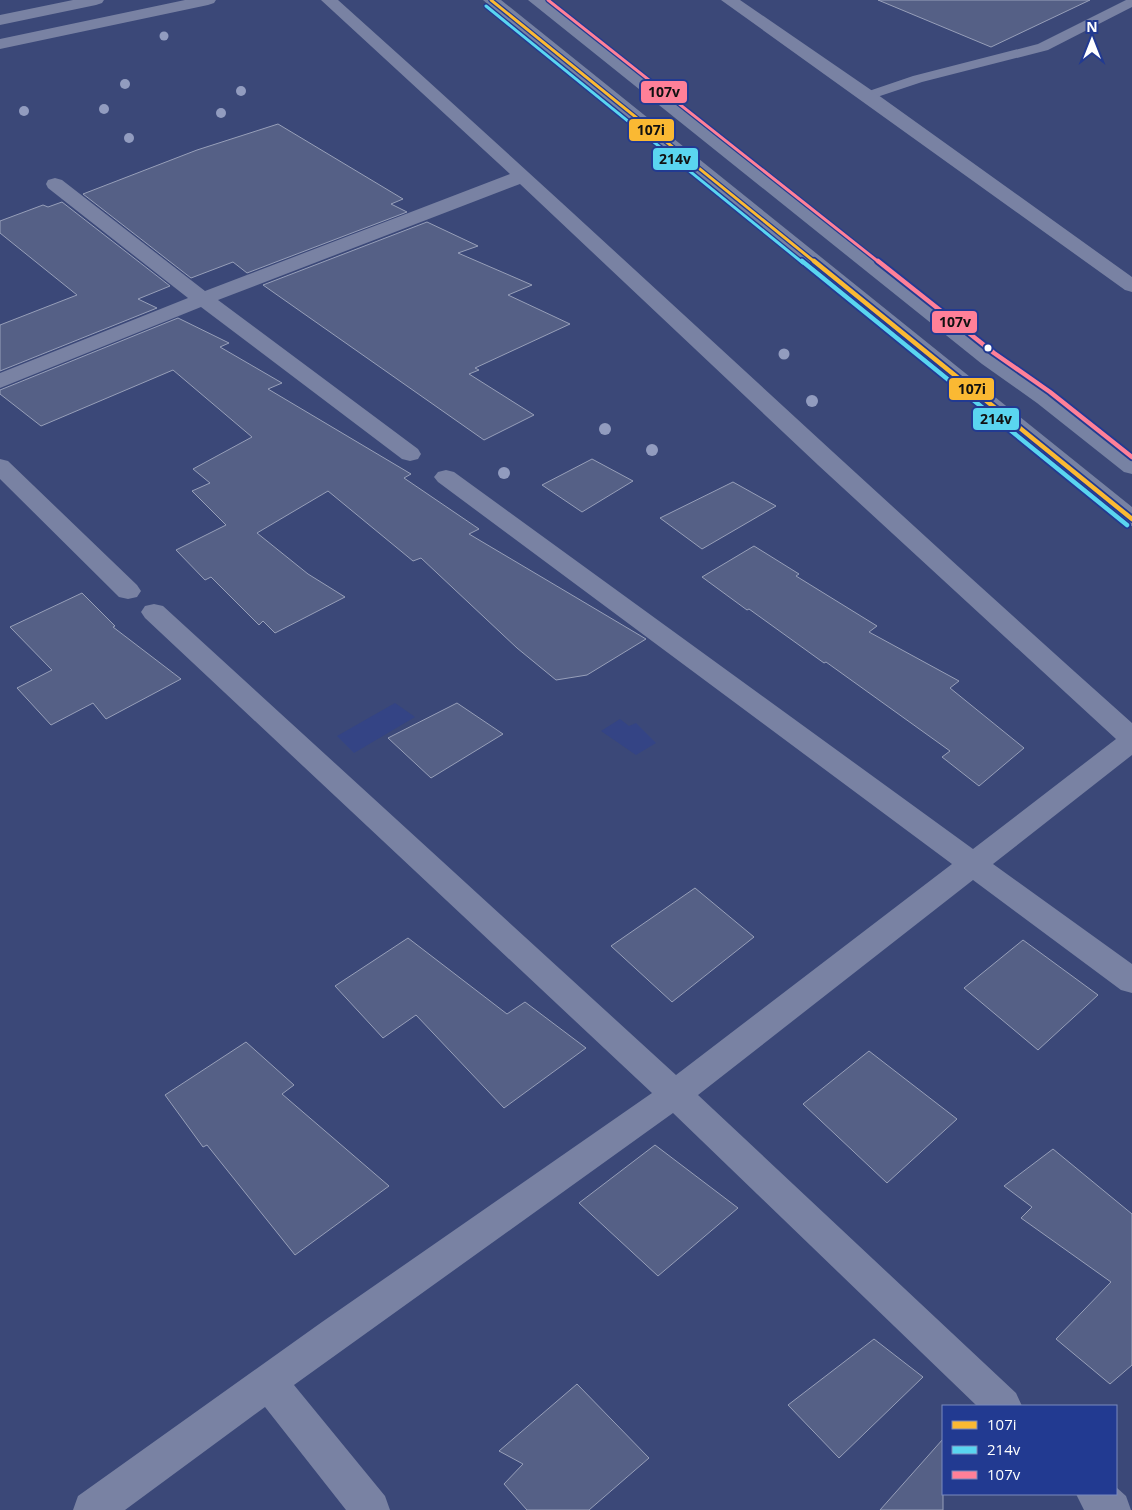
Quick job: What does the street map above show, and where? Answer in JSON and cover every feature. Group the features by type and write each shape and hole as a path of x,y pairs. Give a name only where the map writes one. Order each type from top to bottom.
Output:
{"highway":[{"path":"491,0 658,138 1132,519"},
{"path":"536,0 982,353 1045,398 1132,467"}],"street":[{"path":"0,20 96,0"},
{"path":"0,44 208,0"},
{"path":"92,1510 335,1334 675,1094 1132,739 935,561 598,249 522,176 329,0"},
{"path":"728,0 868,96 1132,286"},
{"path":"0,381 203,299 522,176"},
{"path":"55,184 203,299 410,454"},
{"path":"1066,240 1132,265"},
{"path":"0,466 128,592"},
{"path":"446,477 1132,981"},
{"path":"154,612 675,1094 1002,1405"},
{"path":"269,1383 372,1510"},
{"path":"1096,1495 1112,1510"}],"lane":[{"path":"868,96 918,79 971,67 1043,47 1132,2"}],"water":[{"path":"395,703 415,717 354,753 337,736"},
{"path":"620,719 629,726 636,723 656,743 636,755 601,731"}],"building":[{"path":"878,0 1090,0 991,47"},
{"path":"278,124 403,199 391,204 407,212 247,273 233,262 191,278 83,194 197,150"},
{"path":"62,202 170,286 138,299 157,308 0,371 0,325 77,295 0,233 0,221 43,205 48,207"},
{"path":"427,222 478,246 458,253 532,285 508,295 570,324 475,368 479,370 469,374 534,415 484,440 263,285"},
{"path":"178,318 229,343 220,347 282,383 268,389 411,474 404,478 479,529 469,534 646,639 587,675 556,680 517,648 421,558 413,561 328,491 257,533 308,574 345,597 275,633 263,621 259,625 211,577 205,580 176,550 226,525 192,491 210,483 193,469 252,437 173,370 41,426 0,394 0,390"},
{"path":"592,459 633,481 582,512 542,485"},
{"path":"733,482 776,506 702,549 660,518"},
{"path":"754,546 799,574 796,576 877,626 869,632 959,681 950,688 1024,748 979,786 942,757 950,751 826,662 824,663 702,577"},
{"path":"82,593 115,626 113,627 181,679 106,719 93,703 51,725 17,688 52,670 10,627"},
{"path":"457,703 503,734 431,778 388,738"},
{"path":"695,888 754,937 672,1002 611,946"},
{"path":"408,938 507,1014 525,1002 586,1048 504,1108 416,1015 383,1038 335,986"},
{"path":"1023,940 1098,995 1038,1050 964,988"},
{"path":"246,1042 294,1085 282,1094 389,1186 295,1255 207,1145 203,1147 165,1095"},
{"path":"869,1051 957,1119 887,1183 803,1104"},
{"path":"655,1145 738,1208 658,1276 579,1203"},
{"path":"1053,1149 1132,1214 1132,1365 1110,1384 1056,1339 1111,1282 1021,1218 1032,1207 1004,1186"},
{"path":"874,1339 923,1377 839,1458 788,1405"},
{"path":"577,1384 649,1458 589,1510 527,1510 504,1484 523,1464 499,1451"},
{"path":"942,1440 943,1510 880,1510"}],"transit line":[{"name":"107i","path":"491,0 1132,519"},
{"name":"107v","path":"548,0 994,353 1050,392 1132,457"},
{"name":"214v","path":"486,6 1127,525"}]}
